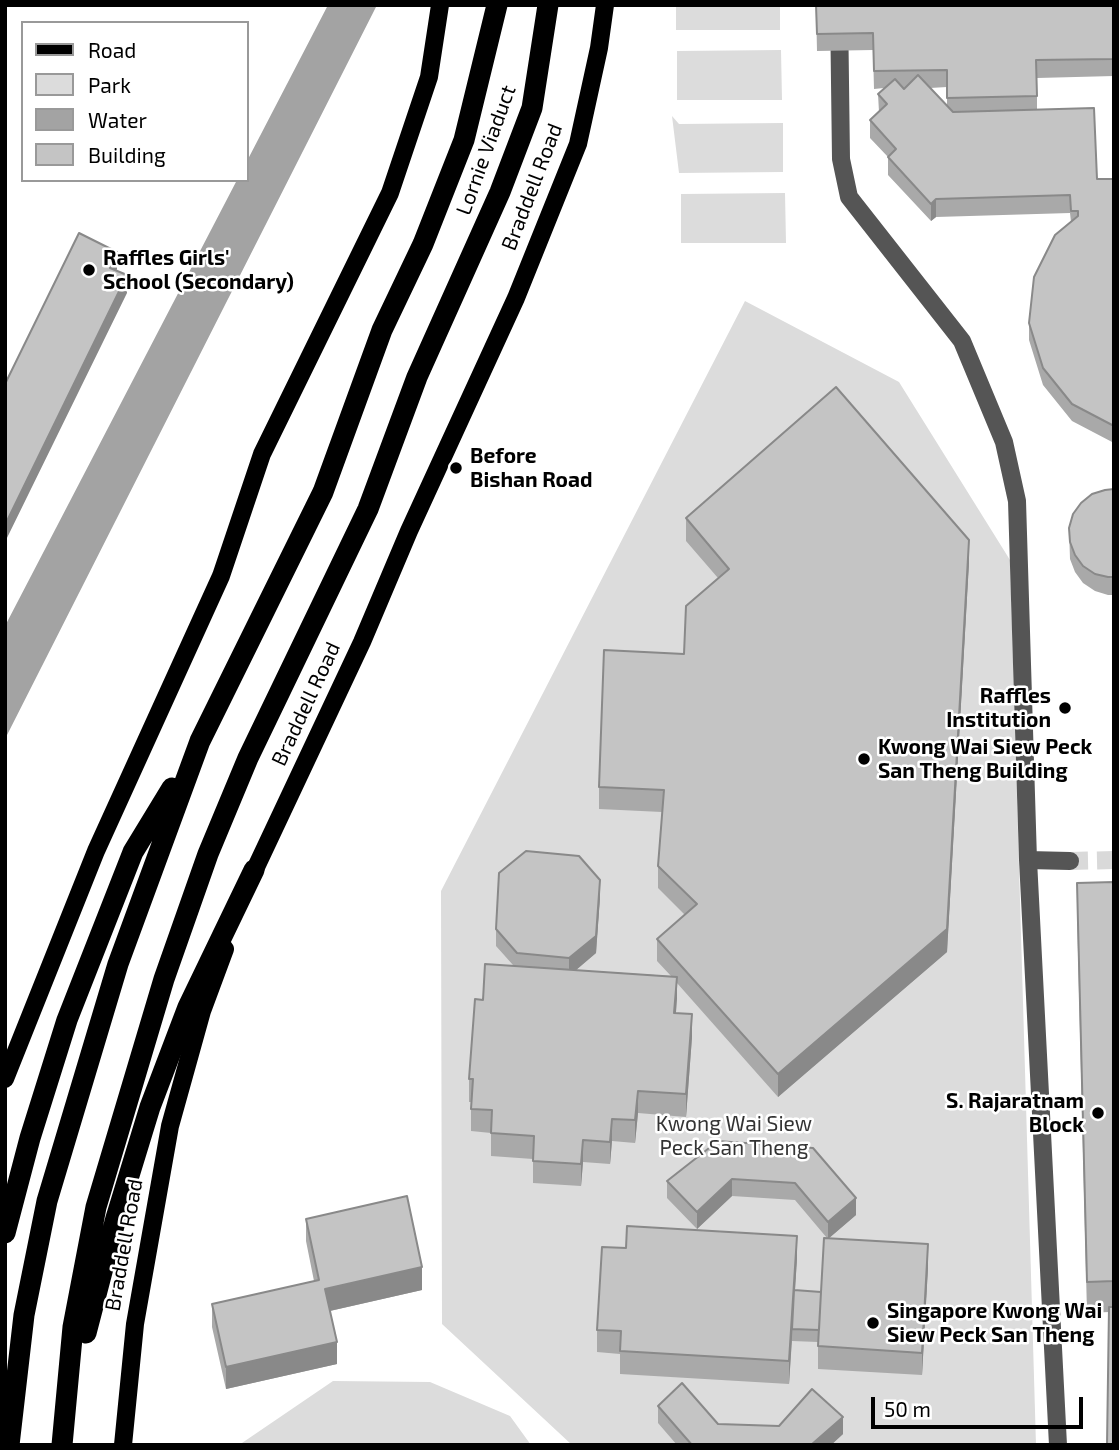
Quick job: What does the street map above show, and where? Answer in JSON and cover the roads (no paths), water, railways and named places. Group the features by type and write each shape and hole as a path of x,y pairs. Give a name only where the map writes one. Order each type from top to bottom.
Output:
{"highway":[{"name":"Lornie Viaduct","path":"200,741 323,492 382,330 422,244 464,140 497,5"},
{"name":"Lornie Viaduct","path":"466,268 500,192 532,108 548,5"},
{"name":"Braddell Road","path":"62,1445 73,1328 96,1207 164,979 208,853 243,770 368,509 417,377 466,268"},
{"path":"5,1233 30,1138 67,1020 134,852 200,741"},
{"path":"9,1445 24,1315 47,1201 118,964 200,741"},
{"path":"71,1445 86,1328 150,1107 188,1007 254,870"}],"main road":[{"path":"5,1079 96,851 221,576 262,454 390,193 429,77 440,5"},
{"name":"Braddell Road","path":"123,1445 135,1324 170,1126 202,1011 254,870 362,642 409,531 516,298 578,144 599,48 605,5"}],"lane":[{"path":"839,5 841,159 849,197 962,341 1004,442 1017,501 1028,860 1058,1445"},
{"path":"1028,860 1070,861"}],"water":[{"path":"328,5 377,5 5,739 5,626 236,182 248,182 248,159"}],"tunnel":[{"path":"1070,861 1114,860"}],"place":[{"name":"Raffles Girls' School (Secondary)","path":"89,270"},
{"name":"Before Bishan Road","path":"456,468"},
{"name":"Raffles Institution","path":"1065,708"},
{"name":"Kwong Wai Siew Peck San Theng Building","path":"864,759"},
{"name":"S. Rajaratnam Block","path":"1098,1113"},
{"name":"Singapore Kwong Wai Siew Peck San Theng","path":"873,1323"}],"park label":[{"name":"Kwong Wai Siew Peck San Theng","path":"734,1136"}]}
